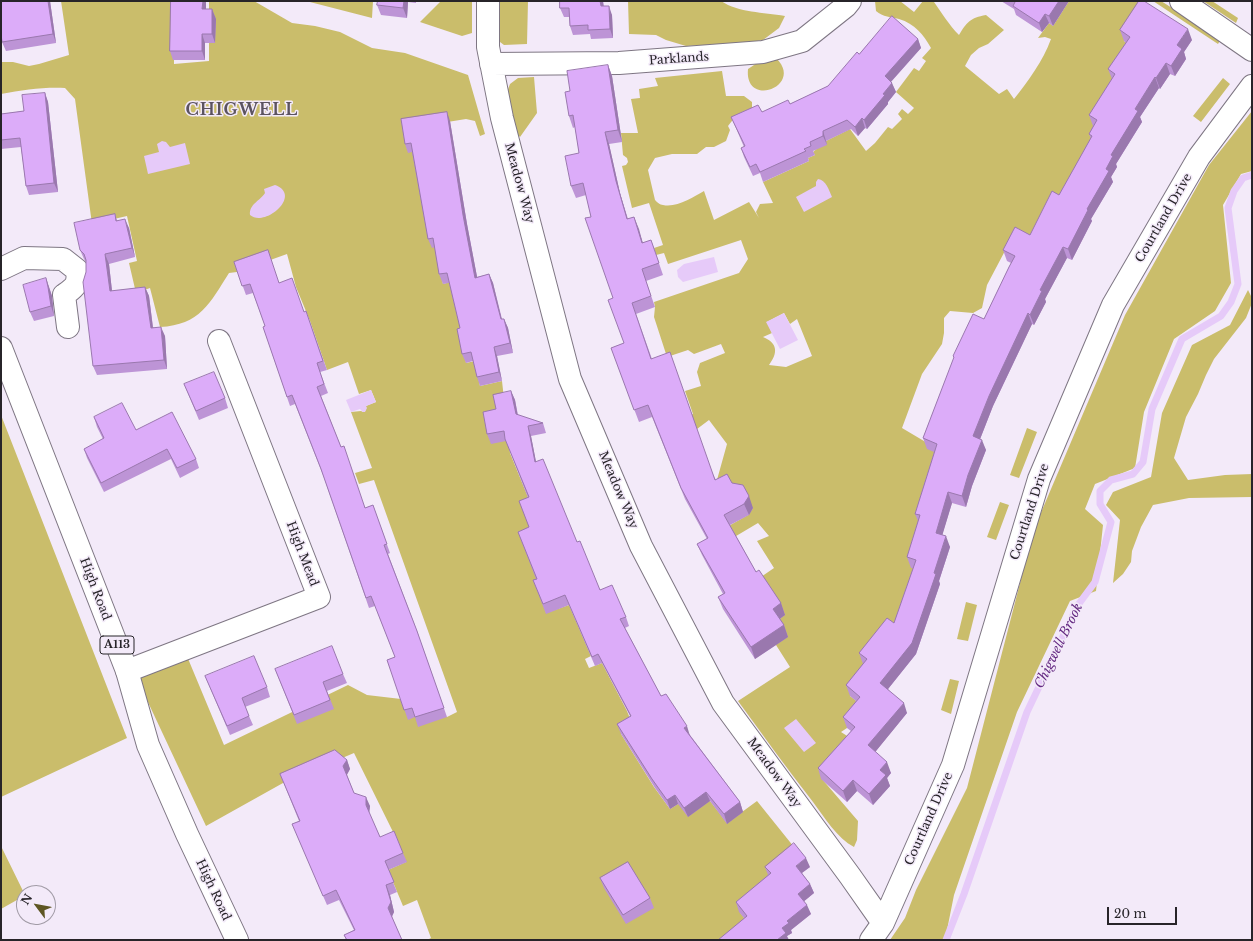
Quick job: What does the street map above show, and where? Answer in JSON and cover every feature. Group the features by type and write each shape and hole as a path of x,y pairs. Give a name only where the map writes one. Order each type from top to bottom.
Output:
{"street":[{"name":"Meadow Way","path":"488,1 488,47 502,118 570,379 642,546 723,703 850,876 877,932"},
{"name":"Parklands","path":"491,64 619,63 762,52 802,41 846,6 850,1"},
{"path":"1181,1 1252,50"},
{"name":"Courtland Drive","path":"877,932 953,765 1039,479 1113,305 1199,157 1252,86"},
{"path":"1,269 24,258 62,259 77,270 78,280 74,287 64,295 67,327"},
{"name":"High Mead","path":"127,671 318,597 218,341"},
{"name":"High Road","path":"1,348 127,671 148,745 187,834 237,940"}],"shaded area":[{"path":"61,1 174,1 174,64 209,61 209,1 254,1 292,23 315,26 340,32 372,48 405,53 468,75 485,134 480,136 475,121 466,119 404,129 429,150 436,247 443,284 450,282 462,333 466,363 475,361 480,386 502,381 510,453 532,507 533,537 546,613 569,605 591,656 585,659 589,668 602,663 627,711 633,726 621,734 654,787 670,809 678,804 710,801 727,823 757,801 798,852 739,911 750,926 728,940 427,940 431,938 417,900 403,906 388,870 406,862 397,840 354,753 283,783 206,826 132,668 184,649 224,745 348,685 367,695 401,699 415,717 447,717 457,712 374,480 359,484 355,473 372,468 351,412 363,412 366,410 366,406 376,402 371,390 359,394 348,362 327,370 310,321 296,287 287,254 237,272 229,273 209,303 194,317 185,322 160,327 150,288 136,293 129,263 137,261 127,216 92,224 75,99 65,88 33,89 1,94 1,62 13,62 29,66 69,55"},
{"path":"306,1 373,1 372,18"},
{"path":"441,1 472,1 472,33 462,36 420,22"},
{"path":"496,1 528,1 527,44 504,45 496,39"},
{"path":"628,1 721,1 743,10 785,16 779,28 763,40 745,43 686,46 666,40 656,35 629,34"},
{"path":"875,1 900,1 914,12 923,1 934,2 959,35 970,21 986,15 1004,30 988,44 979,48 971,55 965,66 999,94 1007,89 1014,99 1030,78 1051,39 1045,37 1038,38 1049,23 1053,26 1069,1 1142,1 1124,41 1134,48 1052,250 1017,228 987,285 982,308 973,313 950,311 944,318 942,344 922,374 902,428 929,444 941,455 920,570 899,629 863,664 871,670 850,696 864,707 847,728 841,732 855,741 822,779 858,821 857,840 854,847 842,838 832,827 784,765 738,701 790,667 776,645 758,579 774,568 757,541 769,536 758,523 726,542 718,532 748,515 753,508 715,487 727,444 709,420 697,429 674,421 693,414 685,391 701,386 697,372 700,363 725,353 721,344 694,354 688,350 667,357 654,317 654,302 739,273 748,259 741,240 668,264 664,253 656,255 654,248 663,245 649,203 632,208 622,166 626,165 628,162 627,158 623,155 621,133 638,133 631,99 640,98 639,89 658,86 655,78 722,71 726,96 744,96 752,102 752,109 735,117 728,126 730,130 726,141 714,147 706,147 697,154 672,154 655,158 648,170 655,200 662,205 674,205 704,191 714,220 749,202 759,218 756,212 760,204 773,203 763,182 809,161 808,158 815,155 813,152 826,141 850,129 866,151 875,143 888,127 892,129 902,119 898,114 902,109 908,114 914,108 896,92 914,68 919,71 926,61 922,58 931,48 922,34 910,24 899,19 884,16 876,11","holes":["784,313 790,324 797,319 812,356 786,367 769,365 774,356 775,349 772,342 763,337 772,333 767,322"]},
{"path":"1153,1 1161,1 1221,39 1218,44"},
{"path":"1203,1 1212,1 1238,18 1236,23"},
{"path":"776,58 783,68 783,77 779,84 771,89 763,90 755,88 749,81 748,69 757,63"},
{"path":"534,77 537,113 520,137 516,133 507,92 510,84 518,78"},
{"path":"1223,78 1230,84 1201,122 1193,116"},
{"path":"1252,111 1252,171 1241,174 1223,205 1231,283 1215,311 1174,339 1144,412 1135,468 1095,484 1085,509 1103,525 1096,591 1070,601 1017,712 954,895 945,940 890,940 905,918 916,890 967,788 1034,529 1125,315 1209,165"},
{"path":"162,141 166,142 170,147 185,143 190,164 148,174 144,156 159,152 157,144"},
{"path":"818,179 825,183 832,197 804,212 796,197 816,186"},
{"path":"275,185 283,190 285,196 279,209 264,217 257,218 250,215 253,205 265,193 264,189"},
{"path":"714,257 718,272 683,282 678,277 677,270 684,264"},
{"path":"1248,290 1252,298 1252,303 1246,318 1214,359 1186,417 1174,458 1188,480 1225,475 1252,474 1252,497 1189,498 1153,505 1141,527 1132,551 1131,562 1123,574 1113,583 1120,520 1106,505 1113,492 1151,477 1162,413 1192,345 1230,325"},
{"path":"784,313 798,340 780,349 766,322"},
{"path":"371,390 376,402 366,406 367,408 365,412 360,409 351,412 346,400"},
{"path":"1,415 127,738 1,797"},
{"path":"1027,428 1037,432 1019,478 1010,475"},
{"path":"1000,502 1009,505 996,540 987,537"},
{"path":"966,602 977,605 968,641 957,639"},
{"path":"950,679 959,681 951,714 941,710"},
{"path":"796,719 816,743 804,752 784,728"},
{"path":"1,846 20,885 16,885 16,901 1,909"}],"building":[{"path":"1,1 48,1 53,34 2,42"},
{"path":"171,1 203,1 202,9 212,9 212,34 202,34 202,51 170,51"},
{"path":"378,1 404,1 403,8 377,5"},
{"path":"560,1 600,1 601,6 609,6 610,29 588,30 588,25 570,26 569,8 560,8"},
{"path":"1013,1 1059,1 1049,16 1045,14 1039,23 1013,6 1015,2"},
{"path":"1139,1 1144,1 1188,29 1177,45 1182,49 1171,66 1166,63 1156,78 1155,77 1135,109 1138,111 1111,155 1113,156 1106,169 1109,171 1087,209 1088,210 1068,249 1063,247 1040,290 1042,291 1030,315 1028,313 989,396 973,436 982,440 968,475 962,496 948,492 936,533 946,536 934,573 936,574 912,643 880,683 904,703 868,745 887,762 880,770 886,775 869,794 853,780 843,791 818,768 855,727 843,717 860,697 846,685 867,659 859,653 887,618 894,623 916,560 907,557 920,515 915,514 937,444 923,438 954,357 953,356 973,314 984,319 1015,256 1003,250 1015,227 1030,235 1052,191 1059,195 1092,136 1089,134 1097,120 1089,115 1115,74 1108,69 1130,37 1120,30"},
{"path":"892,16 918,39 885,76 892,83 883,94 885,95 864,120 862,118 855,127 847,120 823,131 823,136 810,142 811,146 804,149 806,151 760,172 756,164 750,167 741,148 745,146 731,117 758,105 762,112 788,100 790,104 828,86 857,52 859,54"},
{"path":"608,65 618,130 605,132 616,181 627,219 634,217 642,243 651,240 659,263 642,269 651,296 632,303 651,359 670,352 715,480 727,474 732,483 743,485 749,496 744,504 724,515 756,572 759,570 781,603 773,609 784,625 751,647 718,597 725,593 697,544 708,538 681,488 648,405 634,410 611,348 624,343 608,300 613,298 585,218 591,217 583,183 571,186 565,156 579,153 573,115 569,116 565,92 570,91 567,71"},
{"path":"45,93 54,183 26,186 20,138 1,140 1,114 24,111 22,95"},
{"path":"447,112 463,215 475,278 489,274 501,319 504,319 510,343 494,347 499,372 477,377 471,352 462,354 457,329 460,328 447,273 439,274 433,238 428,239 411,143 405,144 401,119"},
{"path":"115,214 116,221 125,219 132,248 105,254 110,291 145,287 151,328 161,327 164,360 93,366 83,282 86,272 86,260 84,254 80,250 74,223"},
{"path":"268,250 279,283 292,278 304,312 306,311 323,361 317,363 324,384 317,387 341,447 344,446 365,508 373,505 387,544 384,545 417,631 444,708 415,717 412,708 404,710 387,660 395,657 371,596 366,598 321,469 292,395 287,397 250,284 242,286 234,262"},
{"path":"46,278 51,306 30,312 23,285"},
{"path":"214,372 225,398 196,411 184,384"},
{"path":"511,391 516,414 543,423 528,426 535,462 543,459 577,542 580,541 600,590 612,585 626,617 620,619 661,696 666,694 687,726 684,728 740,802 724,814 706,792 684,808 675,795 667,800 617,724 631,716 598,654 592,657 565,595 543,604 533,580 537,579 518,532 529,527 519,501 529,497 505,439 504,431 487,434 483,412 496,409 493,395"},
{"path":"122,403 136,430 172,412 196,459 177,468 167,449 101,483 84,449 104,438 94,417"},
{"path":"332,646 343,674 323,682 330,700 294,715 275,669"},
{"path":"254,656 267,687 242,698 249,716 227,726 205,676"},
{"path":"335,750 347,760 343,766 354,793 366,797 366,805 380,837 394,831 403,853 385,861 394,882 386,885 391,902 388,908 402,940 347,940 344,935 355,930 336,890 323,896 292,824 300,821 280,774"},
{"path":"794,843 806,858 796,866 810,884 798,894 807,905 787,921 789,923 782,928 786,933 777,940 718,940 747,916 736,902 771,873 765,867"},
{"path":"628,862 650,898 623,915 600,878"}],"waterway":[{"name":"Chigwell Brook","path":"946,940 964,894 1027,712 1078,605 1095,582 1111,522 1100,504 1100,491 1111,480 1133,474 1143,462 1152,409 1182,339 1221,316 1231,302 1238,284 1228,208 1234,191 1243,178 1252,175"}],"district":[{"name":"CHIGWELL","path":"242,110"}]}
